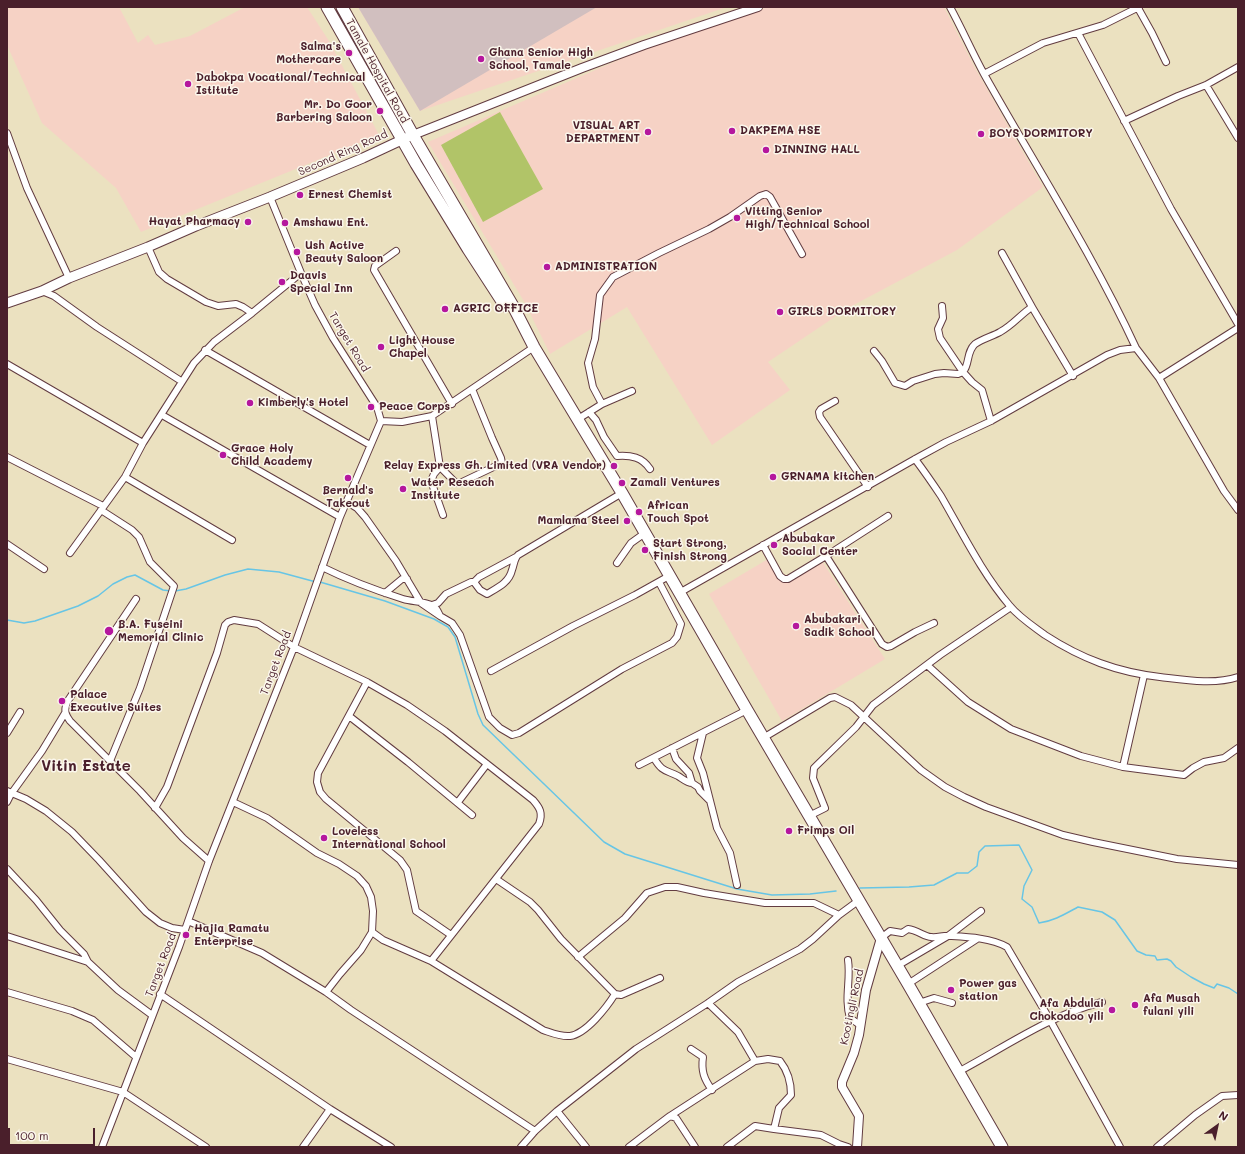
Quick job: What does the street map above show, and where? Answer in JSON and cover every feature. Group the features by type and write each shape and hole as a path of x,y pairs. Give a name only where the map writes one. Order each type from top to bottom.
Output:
{"highway":[{"path":"327,7 408,137 420,170 468,249 507,308 525,330 622,493 1002,1147"},
{"name":"Tamale Hospital Road","path":"342,7 408,137"}],"main road":[{"name":"Second Ring Road","path":"7,303 42,291 69,278 270,197 363,158 408,137"}],"street":[{"name":"Second Ring Road","path":"408,137 582,68 644,45 758,7"},
{"path":"950,7 984,74 1073,228 1119,313 1136,348 1158,378 1224,491 1238,510"},
{"path":"984,74 989,70 1043,43 1103,24 1138,7 1166,62"},
{"path":"1078,33 1171,209 1238,324"},
{"path":"1124,121 1206,85 1238,66"},
{"path":"1206,85 1238,138"},
{"path":"7,133 27,188 69,278"},
{"path":"602,404 593,387 588,363 595,340 600,295 613,277 709,229 730,217 760,196 766,194 770,197 802,254"},
{"name":"Target Road","path":"102,1147 185,930 209,861 294,647 340,517 381,421 377,407 326,326 300,273 270,197"},
{"path":"148,247 159,272 167,279 206,302 218,306 236,304 252,313"},
{"path":"396,251 375,266 374,270 452,404"},
{"path":"1002,253 1073,376"},
{"path":"70,553 125,477 181,381 194,363 205,350 300,273"},
{"path":"42,291 54,296 97,328 181,381"},
{"path":"942,306 943,318 938,329 940,338 972,382 982,390 991,421"},
{"path":"874,351 889,371 895,383 898,385 905,386 913,381 935,374 958,374 964,372 967,368 968,357 975,344 1002,331 1017,320 1025,311 1032,307"},
{"path":"1158,378 1238,328"},
{"path":"381,421 402,422 432,416 452,404 534,347"},
{"path":"679,593 915,459 946,442 991,421 1108,355 1120,350 1136,348"},
{"path":"205,350 370,445"},
{"path":"7,364 144,443"},
{"path":"432,416 440,467 456,483 460,483 502,463 472,389"},
{"path":"578,419 602,404 632,391"},
{"path":"835,401 821,409 819,412 820,417 868,487"},
{"path":"590,412 617,456 627,456 640,459 646,463 650,469"},
{"path":"162,415 340,517"},
{"path":"7,457 102,508 132,530 139,537 150,562 174,586 140,688 110,761"},
{"path":"915,459 940,495 989,578 1011,607 1037,629 1072,651 1090,660 1144,675 1207,681 1228,680 1238,677"},
{"path":"440,467 434,474 431,481 443,515"},
{"path":"125,477 232,540"},
{"path":"432,605 438,603 446,594 470,582 474,582 622,493"},
{"path":"347,502 357,508 365,517 396,561 413,592 421,602 452,623 460,635 490,717 500,728 512,735 519,733 622,669 672,643 677,637 681,624 659,582"},
{"path":"763,545 780,576 784,579 788,579 888,516"},
{"path":"617,563 631,543 645,533"},
{"path":"7,544 44,569"},
{"path":"826,556 882,644 887,647 891,646 934,623"},
{"path":"474,582 480,590 487,594 499,587 508,580 516,557"},
{"path":"321,569 385,594 411,602 421,602 432,605 436,608 440,616"},
{"path":"491,671 669,576"},
{"path":"385,594 402,579 407,579"},
{"path":"7,802 9,792 42,751 65,713 67,702 136,599"},
{"path":"809,816 825,808 813,778 814,768 844,740 864,718 873,705 927,665 1011,607"},
{"path":"155,808 167,787 217,653 225,626 228,622 234,620 258,624 294,647 367,682 408,705 445,731 533,800 540,808 542,816 539,824 431,961"},
{"path":"927,665 968,702 1011,729 1081,756 1123,767 1184,775 1204,762 1224,758 1238,748"},
{"path":"1123,767 1144,675"},
{"path":"367,682 318,773 317,782 320,792 353,823 400,860 407,870 416,911 451,935"},
{"path":"763,738 830,698 835,698 851,705 921,770 964,798 1063,835 1177,859 1238,865"},
{"path":"639,765 747,710"},
{"path":"7,733 20,712"},
{"path":"65,713 70,721 183,838 209,861"},
{"path":"349,716 458,802 472,815"},
{"path":"703,733 697,758 703,773 717,828 730,852 737,885"},
{"path":"672,748 676,759 689,773 692,783"},
{"path":"654,758 658,765 665,771 698,787 710,801"},
{"path":"458,802 487,764"},
{"path":"9,792 26,799 46,811 72,832 146,912 160,923 172,928 185,930"},
{"path":"233,802 267,818 317,853 339,864 357,876 366,886 371,897 373,911 372,932 361,950 326,992"},
{"path":"7,869 36,900 60,930 84,954 88,962 118,990 152,1015"},
{"path":"496,879 530,902 561,939 615,994 621,995 660,978"},
{"path":"578,957 624,918 647,893 665,887 677,887 764,903 814,903 839,916"},
{"path":"521,1147 535,1131 557,1111 636,1049 742,980 800,949 839,916 856,897"},
{"path":"897,966 948,936 981,911"},
{"path":"188,921 262,953 326,992 535,1131"},
{"path":"881,938 890,931 902,933 908,929 916,930 930,938 948,936 978,939 999,942 1007,947 1050,1020 1120,1147"},
{"path":"372,932 383,940 431,961 543,1030 560,1036 571,1036 580,1032 601,1014 615,994"},
{"path":"7,936 88,962"},
{"name":"Kootingli Road","path":"857,1147 859,1116 842,1087 842,1082 854,1053 866,990 881,938"},
{"path":"908,984 978,939"},
{"path":"848,960 850,972 846,1008 850,1018 860,1025"},
{"path":"7,992 72,1011 93,1020 136,1057"},
{"path":"160,994 330,1109 391,1147"},
{"path":"919,1003 934,998 952,1003"},
{"path":"958,1072 1050,1020 1102,1002"},
{"path":"708,1003 738,1032 755,1061"},
{"path":"691,1050 703,1057 701,1068 707,1083 712,1090"},
{"path":"7,1059 123,1092 203,1146"},
{"path":"629,1147 670,1116 755,1061 768,1059 780,1061 786,1068 791,1085 791,1095 779,1108 774,1129"},
{"path":"1157,1147 1212,1102 1222,1096 1238,1095"},
{"path":"303,1147 330,1109"},
{"path":"557,1111 586,1147"},
{"path":"670,1116 676,1118 695,1147"},
{"path":"727,1147 755,1126 821,1135 848,1147"}],"shaded area":[{"name":"Dabokpa Vocational/Technical Istitute","path":"12,7 119,7 138,43 148,35 155,45 190,36 245,7 307,7 329,41 379,135 141,232 116,188 42,123 7,45 7,10"},
{"name":"Ghana Senior High School, Tamale","path":"358,7 727,7 420,111"},
{"name":"Ghana Senior High School, Tamale","path":"358,7 597,7 420,111"},
{"name":"Vitting Senior High/Technical School","path":"768,7 944,7 975,68 1043,187 957,250 848,308 768,362 790,390 712,445 627,307 550,354 525,303 428,142 635,53"},
{"name":"Abubakari Sadik School","path":"768,559 784,583 822,561 885,659 782,721 709,594"}],"green space":[{"path":"500,112 543,189 483,222 441,145"}],"waterway":[{"path":"175,591 186,589 225,575 248,569 279,572 316,582"},
{"path":"7,620 24,623 35,621 78,606 98,596 113,584 135,575 163,590 171,591"},
{"path":"320,582 385,601 434,619 448,627 455,637 478,714 483,725 604,842 625,854 737,889 772,895 810,894 836,891"},
{"path":"860,888 934,885 957,873 968,873 977,866 979,852 985,846 1019,845 1032,870 1024,886 1022,899 1032,907 1039,923 1055,919 1078,907 1102,912 1115,920 1137,951 1146,955 1155,956 1157,960 1167,959 1176,967 1204,984 1214,988 1217,984 1229,988 1238,994"}],"place":[{"name":"Salma's Mothercare","path":"349,53"},
{"name":"Ghana Senior High School, Tamale","path":"481,59"},
{"name":"Dabokpa Vocational/Technical Istitute","path":"188,84"},
{"name":"Mr. Do Goor Barbering Saloon","path":"380,111"},
{"name":"DAKPEMA HSE","path":"732,131"},
{"name":"VISUAL ART DEPARTMENT","path":"648,132"},
{"name":"BOYS DORMITORY","path":"981,134"},
{"name":"DINNING HALL","path":"766,150"},
{"name":"Ernest Chemist","path":"300,195"},
{"name":"Vitting Senior High/Technical School","path":"737,218"},
{"name":"Hayat Pharmacy","path":"248,222"},
{"name":"Amshawu Ent.","path":"285,223"},
{"name":"Ush Active Beauty Saloon","path":"297,252"},
{"name":"ADMINISTRATION","path":"547,267"},
{"name":"Daavis Special Inn","path":"282,282"},
{"name":"AGRIC OFFICE","path":"445,309"},
{"name":"GIRLS DORMITORY","path":"780,312"},
{"name":"Light House Chapel","path":"381,347"},
{"name":"Kimberly's Hotel","path":"250,403"},
{"name":"Peace Corps","path":"371,407"},
{"name":"Grace Holy Child Academy","path":"223,455"},
{"name":"Relay Express Gh. Limited (VRA Vendor)","path":"614,466"},
{"name":"GRNAMA kitchen","path":"773,477"},
{"name":"Bernald's Takeout","path":"348,478"},
{"name":"Zamali Ventures","path":"622,483"},
{"name":"Water Reseach Institute","path":"403,489"},
{"name":"African Touch Spot","path":"639,512"},
{"name":"Mamlama Steel","path":"627,521"},
{"name":"Abubakar Social Center","path":"774,545"},
{"name":"Start Strong, Finish Strong","path":"645,550"},
{"name":"Abubakari Sadik School","path":"796,626"},
{"name":"B.A. Fuseini Memorial Clinic","path":"109,631"},
{"name":"Palace Executive Suites","path":"62,701"},
{"name":"Frimps Oil","path":"789,831"},
{"name":"Loveless International School","path":"324,838"},
{"name":"Hajia Ramatu Enterprise","path":"186,935"},
{"name":"Power gas station","path":"951,990"},
{"name":"Afa Musah fulani yili","path":"1135,1005"},
{"name":"Afa Abdulai Chokodoo yili","path":"1112,1010"}],"district":[{"name":"Vitin Estate","path":"86,766"}]}
